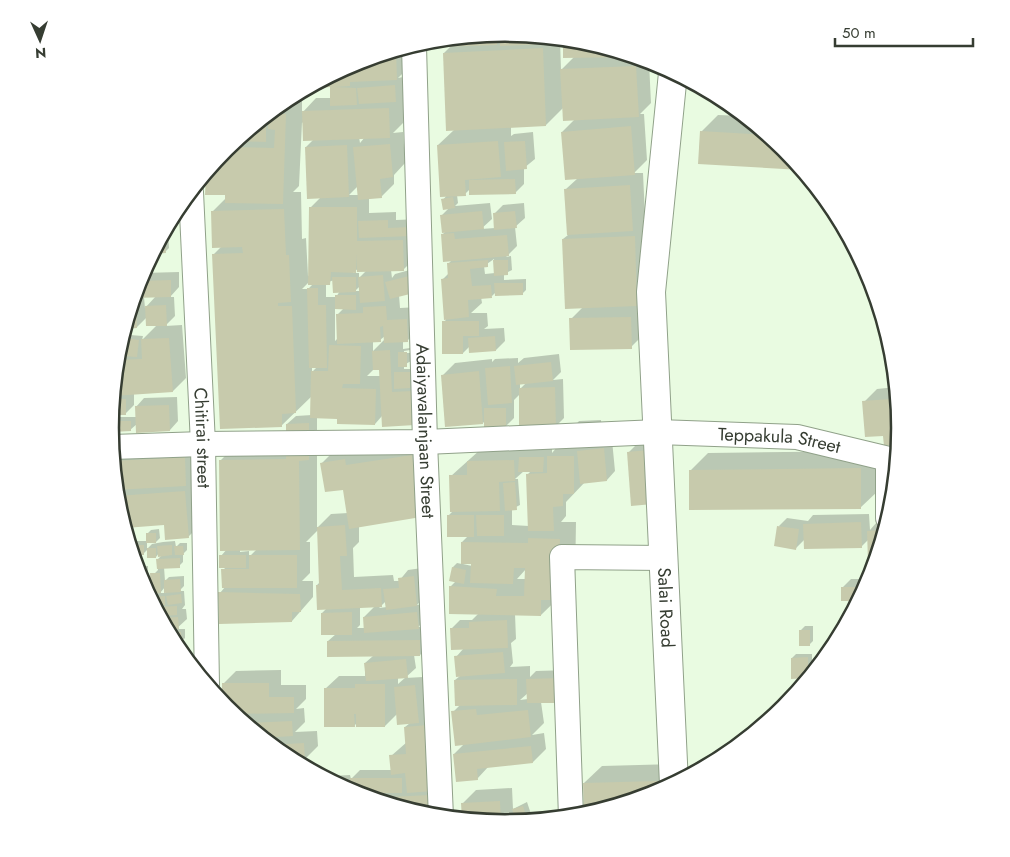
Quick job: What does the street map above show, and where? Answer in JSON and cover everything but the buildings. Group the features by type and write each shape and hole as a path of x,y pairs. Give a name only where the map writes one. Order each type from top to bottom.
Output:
{"main road":[{"name":"Salai Road","path":"672,80 651,292 674,776"}],"street":[{"name":"Adaiyavalainjaan Street","path":"414,54 425,442 441,809"},
{"name":"Chitirai street","path":"192,204 203,444 207,673"},
{"name":"Teppakula Street","path":"120,447 425,442 658,432 797,437 890,459"},
{"path":"571,808 562,557 664,558"}]}
